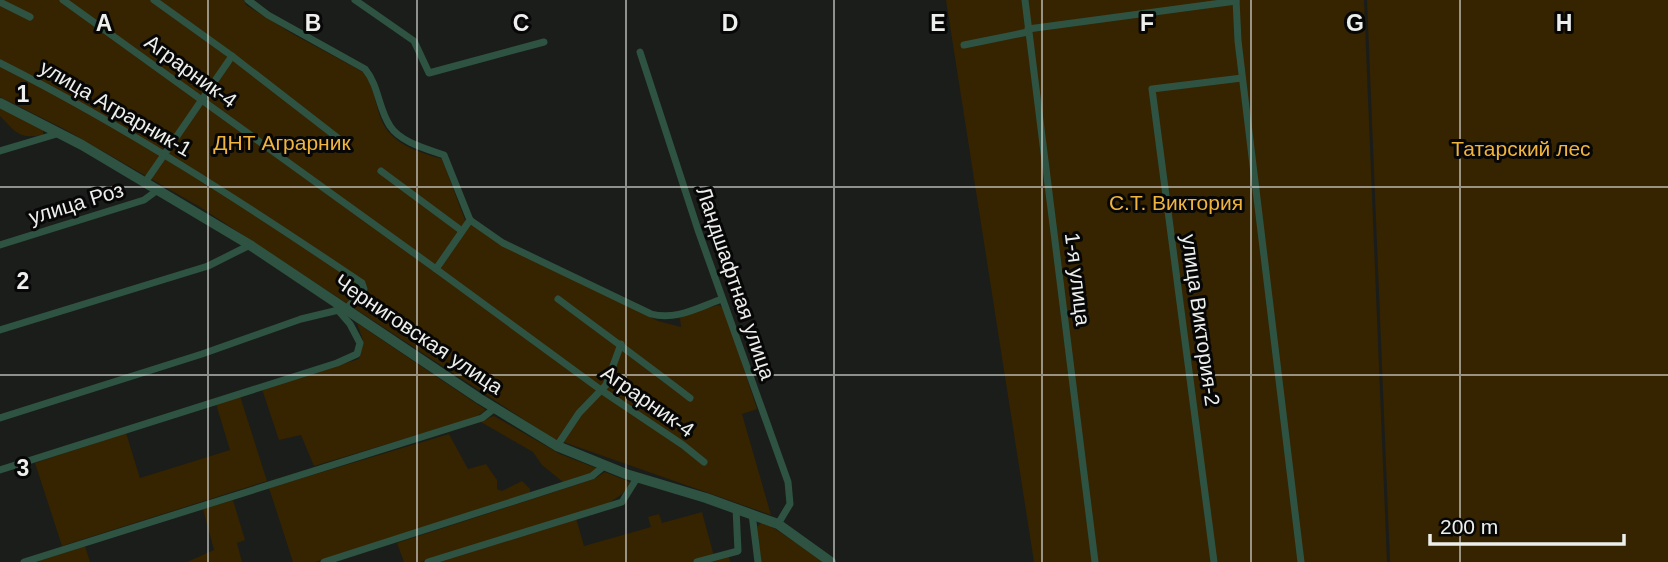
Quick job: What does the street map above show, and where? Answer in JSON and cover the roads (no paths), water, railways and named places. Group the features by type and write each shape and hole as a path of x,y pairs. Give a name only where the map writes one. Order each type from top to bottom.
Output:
{"street":[{"name":"Аграрник-4","path":"63,0 704,462"},
{"path":"154,0 342,142"},
{"path":"248,0 268,15 365,69 373,79 390,126 399,136 444,155 470,220 503,243 662,317 676,317 722,299"},
{"path":"355,0 414,41 429,74 544,42"},
{"name":"1-я улица","path":"1025,0 1095,562"},
{"path":"964,45 1028,30 1236,0 1242,78 1301,562"},
{"path":"0,2 30,17"},
{"name":"Ландшафтная улица","path":"640,52 722,299 788,482 790,504 778,524"},
{"path":"146,181 230,58"},
{"name":"улица Аграрник-1","path":"0,63 70,99 248,205 362,283 364,289 342,308"},
{"name":"улица Виктория-2","path":"1214,562 1152,89 1242,78"},
{"name":"Черниговская улица","path":"0,103 146,181 250,245 342,308 557,446 637,478 736,508 778,524 831,562"},
{"path":"0,151 60,133"},
{"path":"381,170 462,231"},
{"name":"улица Роз","path":"0,245 144,200 159,189"},
{"path":"436,269 470,220"},
{"path":"0,330 208,266 250,245"},
{"path":"558,299 690,398"},
{"path":"0,418 202,354 301,318 342,308 360,343 357,354 337,363 0,470"},
{"path":"557,446 579,414 606,385 621,344"},
{"path":"24,562 482,418 495,408"},
{"path":"324,562 592,477 604,466"},
{"path":"429,562 622,502 637,478"},
{"path":"697,562 738,551 736,508"},
{"path":"752,514 758,562"}],"park label":[{"name":"ДНТ Аграрник","path":"282,142"},
{"name":"Татарский лес","path":"1521,148"},
{"name":"С.Т. Виктория","path":"1176,202"}]}
